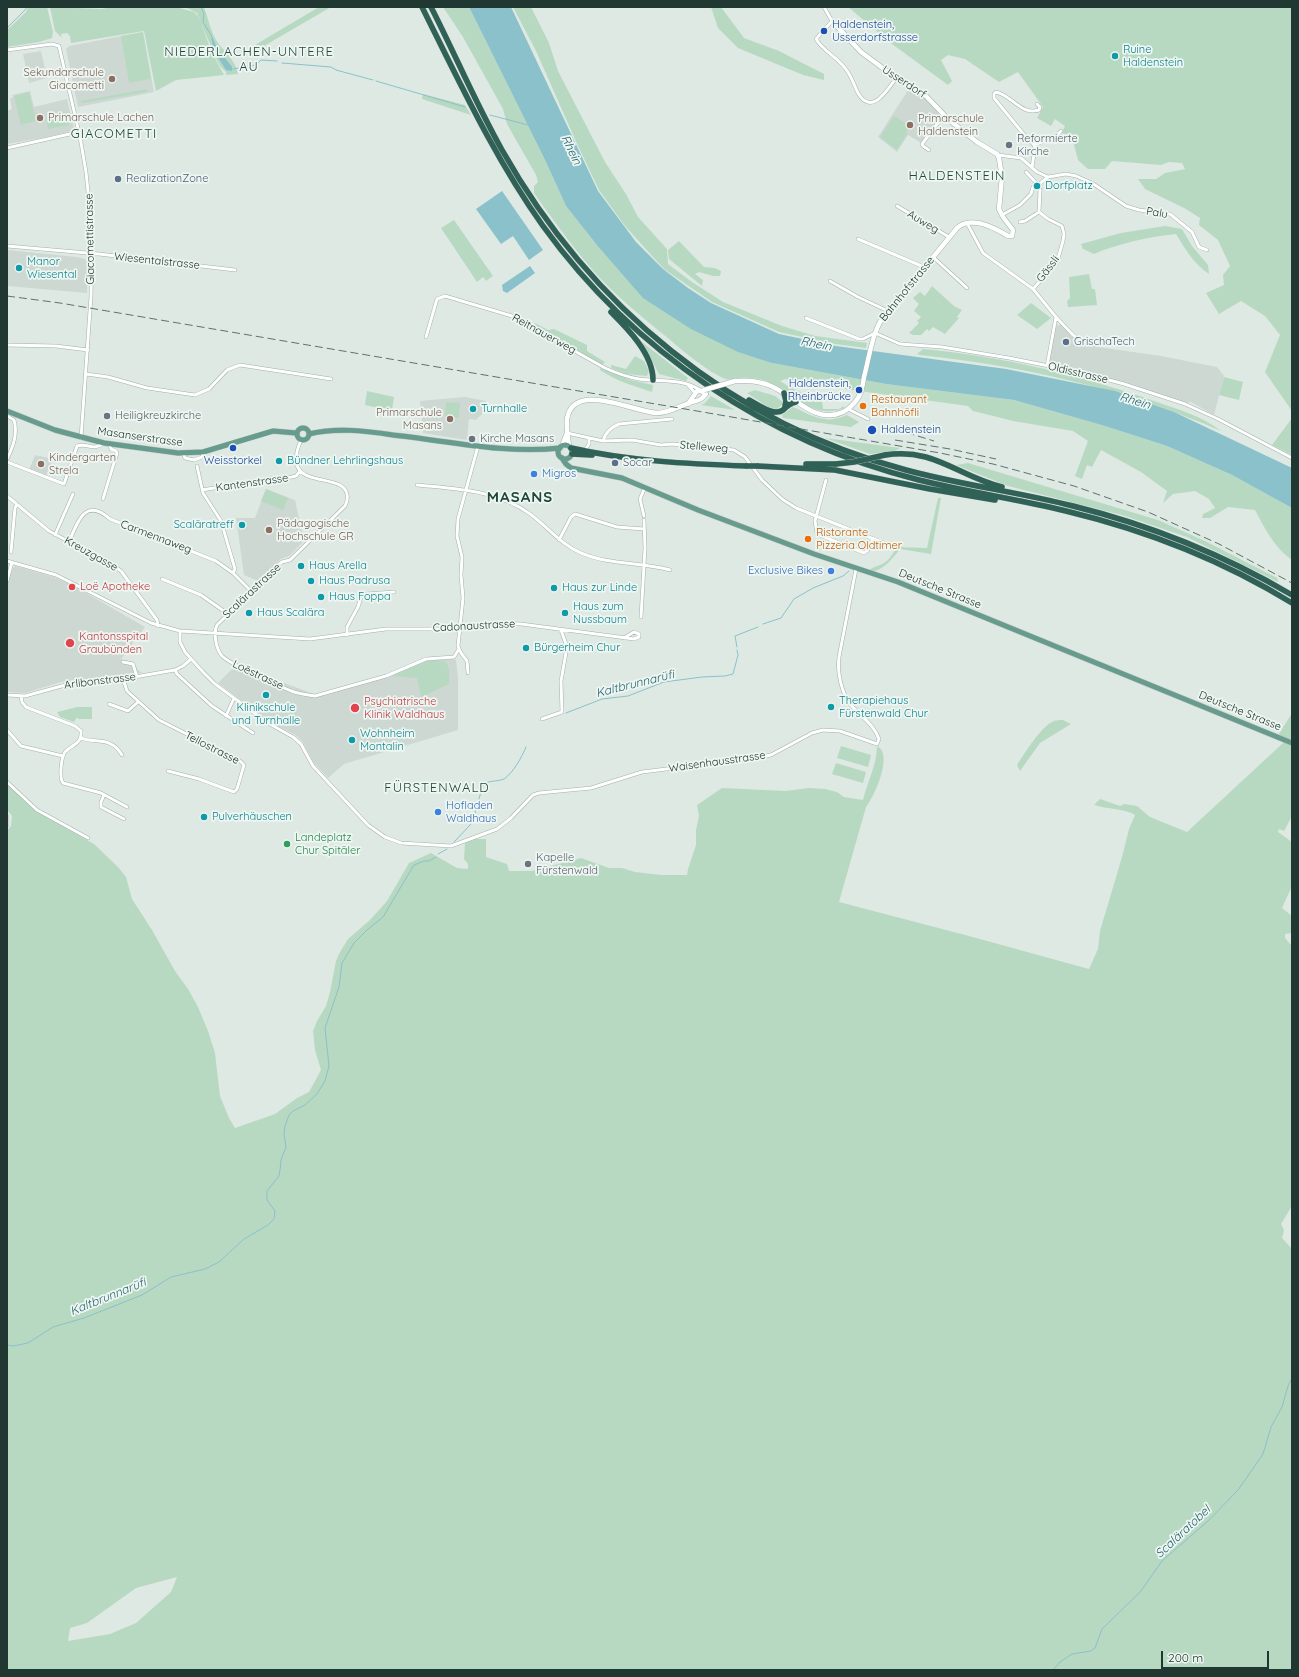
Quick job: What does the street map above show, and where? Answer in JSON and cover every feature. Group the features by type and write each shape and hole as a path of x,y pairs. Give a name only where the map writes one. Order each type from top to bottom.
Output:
{"highway":[{"path":"422,7 498,155 543,226 590,289 621,322 640,346 652,368 653,380"},
{"path":"431,7 502,150 527,191 554,230 586,270 622,308 652,336 727,391 810,436 844,450 917,473 1041,498"},
{"path":"580,274 623,318 661,352 720,395 782,430 846,458 897,474 953,488 1050,507 1103,521 1174,545 1222,565 1292,603"},
{"path":"697,370 766,409 779,412 785,406 796,402"},
{"path":"784,393 786,401 785,406"},
{"path":"570,452 585,450 604,454"},
{"path":"570,452 687,463 747,466 836,464 900,453 927,457 942,462 983,481 1103,514 1179,539 1245,569 1292,595"},
{"path":"770,466 841,471 930,489 1021,504 1050,507"}],"main road":[{"name":"Masanserstrasse","path":"7,411 55,430 106,444 183,453 203,452 273,431 296,433"},
{"path":"309,434 306,429 302,428 298,429 296,433 298,438 301,440 306,439 309,434 327,430 376,432 478,446 546,450 561,447 570,452"},
{"path":"560,456 561,447"},
{"path":"546,450 560,456 570,452"},
{"path":"570,452 569,462 575,468"},
{"name":"Deutsche Strasse","path":"560,456 567,465 575,468 617,476 698,510 856,569 905,585 1292,743"}],"street":[{"path":"824,7 832,21 816,38 819,44 845,68 859,94 865,100 871,102 880,99 897,78"},
{"name":"Usserdorf","path":"832,21 861,52 897,78 923,93 944,115 977,142 998,155"},
{"name":"Giacomettistrasse","path":"7,50 56,44 60,48 79,132 88,188 92,254 88,350 81,438"},
{"path":"1032,167 1035,148 1034,145 994,98 994,94 999,92 1027,110 1039,110 1040,107 1037,104"},
{"path":"929,150 922,144 944,115"},
{"path":"1034,145 1056,136 1061,131"},
{"path":"7,148 79,132"},
{"path":"967,222 991,227 1007,236 1012,236 1013,230 1002,215 999,205 1002,177 998,155 1021,158 1037,172 1048,177 1031,189 1031,194 1020,205 1002,215"},
{"path":"1020,222 1025,222 1039,212 1040,190 1038,185 1026,172"},
{"name":"Palu","path":"1048,177 1066,174 1078,177 1092,183 1122,204 1139,210 1170,214 1192,232 1199,246 1207,250"},
{"name":"Auweg","path":"897,206 949,238"},
{"name":"Gässli","path":"1033,289 1057,262 1064,241 1062,226 1048,219 1039,212"},
{"path":"967,222 978,245 987,256 1012,272 1033,289 1056,317 1082,342"},
{"name":"Bahnhofstrasse","path":"848,409 860,394 873,340 880,322 958,226 967,222"},
{"path":"858,239 924,267"},
{"name":"Wiesentalstrasse","path":"7,246 235,270"},
{"path":"933,256 967,288"},
{"path":"830,281 858,297 888,311"},
{"name":"Reitnauerweg","path":"426,337 437,299 445,296 512,316 605,368 633,378 671,381 688,385 703,392"},
{"path":"1047,366 1056,317"},
{"path":"806,318 860,340 875,333"},
{"name":"Oldisstrasse","path":"875,333 900,344 942,347 1047,366 1108,379 1185,404 1218,419 1292,458"},
{"path":"7,345 56,346 88,350"},
{"path":"86,374 108,376 147,388 192,395 205,392 227,370 240,365 332,379"},
{"path":"688,404 695,394 736,381 751,381 761,382 771,386 810,410 822,415 837,414 848,409 868,419"},
{"path":"688,385 699,400"},
{"path":"570,452 567,433 569,413 575,405 584,400 600,400 659,413 675,410 704,398 703,392"},
{"path":"7,416 14,420 16,427 13,445 7,459"},
{"path":"603,441 609,430 619,424 672,419"},
{"path":"561,447 567,433"},
{"name":"Stelleweg","path":"567,433 573,433 603,441 632,440 661,445 672,444 734,450 745,457 762,480 776,495 796,508 884,543"},
{"path":"585,450 589,444 589,438"},
{"path":"300,471 297,461 301,440"},
{"path":"7,462 64,484 77,446 83,445 93,448 106,444 111,449 116,451 117,454 103,499"},
{"path":"468,673 467,661 459,649 463,600 461,575 462,557 456,532 458,514 478,446"},
{"path":"196,466 202,490 207,501 221,521 235,569 233,573"},
{"name":"Kantenstrasse","path":"202,490 267,479 291,477 296,476 300,471"},
{"name":"Scalärastrasse","path":"215,633 217,625 251,591 282,562 290,560 346,504 347,495 343,487 308,476 300,471"},
{"path":"826,480 815,521 818,535 864,553 868,550 873,538"},
{"path":"417,485 486,494 514,504 537,520 560,540 579,552 593,557 670,570"},
{"path":"644,516 640,498 645,487"},
{"path":"55,535 73,494"},
{"name":"Kreuzgasse","path":"7,496 55,535 121,571 157,620 158,626"},
{"path":"11,552 15,508 17,504"},
{"name":"Carmennaweg","path":"69,542 82,514 87,510 94,510 110,519 216,561 233,573 251,591"},
{"path":"560,540 571,517 576,513 617,527 644,528"},
{"path":"641,617 644,565 644,520"},
{"path":"7,561 69,580 141,619 158,626 180,632 215,633"},
{"path":"7,581 12,562"},
{"name":"Waisenhausstrasse","path":"234,698 268,723 294,737 301,744 313,766 378,834 401,843 451,846 497,829 511,818 536,793 591,788 642,772 756,758 771,754 812,733 823,730 840,731 877,744 879,739 876,732 848,702 843,690 839,671 839,656 856,569"},
{"path":"162,579 208,599 228,614"},
{"path":"347,635 347,627 361,597 367,594 394,592"},
{"name":"Cadonaustrasse","path":"215,633 302,640 391,629 460,627 499,623 521,624 624,638"},
{"path":"542,719 562,712 561,681 568,647 561,630"},
{"path":"180,632 181,645 191,659 215,684 234,698 226,716"},
{"name":"Loëstrasse","path":"215,633 218,649 222,656 230,662 290,690 315,696 386,676 426,659 454,657 459,649"},
{"name":"Arlibonstrasse","path":"7,695 21,696 70,684 123,679 175,670 191,659"},
{"path":"123,662 133,664 137,677"},
{"path":"175,670 177,674 200,697 253,733"},
{"name":"Tellostrasse","path":"123,679 127,691 164,724 240,760 244,765 237,789 234,792 199,779 168,771"},
{"path":"21,696 22,702 26,707 79,728 81,732 81,738 63,756 60,776 63,783 104,795 127,807"},
{"path":"109,704 128,711 138,702"},
{"path":"7,730 21,746 63,756"},
{"path":"81,738 109,743 116,746 122,755"},
{"path":"7,782 37,810 88,838"},
{"path":"104,795 101,802 101,807 124,819"},
{"path":"7,817 7,825"}],"shaded area":[{"name":"Sekundarschule Giacometti","path":"143,32 154,92 78,107 66,49 69,46"},
{"path":"41,51 47,78 29,83 23,54"},
{"name":"Primarschule Haldenstein","path":"910,87 924,96 941,116 921,143 908,135 897,152 878,137"},
{"name":"Primarschule Lachen","path":"30,91 34,107 67,99 74,129 72,131 46,137 7,144 7,111 12,109 10,98 13,98 12,95"},
{"path":"7,250 85,259 88,264 87,293 7,286"},
{"path":"1061,324 1082,342 1098,347 1161,356 1217,367 1224,376 1214,415 1191,402 1185,403 1049,364 1055,327"},
{"name":"Primarschule Masans","path":"465,397 486,401 482,414 476,420 469,419 467,440 423,433 420,401"},
{"name":"Kindergarten Strela","path":"35,455 53,459 46,476 29,470"},
{"name":"Pädagogische Hochschule GR","path":"266,489 295,500 304,541 289,556 281,559 258,581 244,575 236,518 255,518"},
{"name":"Kantonsspital Graubünden","path":"15,566 54,577 74,586 145,627 121,659 134,662 138,670 142,673 61,682 25,693 7,692 7,585 12,569"},
{"name":"Psychiatrische Klinik Waldhaus","path":"456,660 458,677 458,730 344,764 328,778 314,763 303,742 296,735 268,721 218,683 236,665 319,696 387,677 425,661"}],"green space":[{"path":"28,7 47,7 53,32 52,38 39,42 7,47 7,30 26,12"},
{"path":"50,7 102,9 111,7 176,7 194,12 199,17 211,51 224,75 176,80 156,91 144,31 71,43 70,36 67,33 61,34 62,38 55,31"},
{"path":"179,7 204,7 216,40 232,60 238,74 226,75 226,72 220,66 214,54 197,13 187,8"},
{"path":"319,7 331,7 264,46 254,49 255,45"},
{"path":"443,7 469,7 545,160 566,206 596,244 772,363 886,384 1014,400 1105,426 1167,446 1232,475 1292,508 1292,560 1280,549 1266,531 1255,510 1228,507 1210,518 1202,518 1203,514 1215,508 1209,499 1195,491 1173,494 1163,503 1167,491 1141,472 1101,450 1092,467 1087,465 1082,479 1075,476 1088,441 1073,431 1013,421 973,411 968,406 830,387 785,379 780,381 800,392 818,397 821,400 823,409 839,409 844,406 844,408 833,411 824,411 807,405 782,389 765,381 749,378 726,379 712,372 681,349 616,294 583,259 553,219 534,193 534,186 538,182 536,175 507,124 503,109 463,37"},
{"path":"513,7 531,7 549,43 558,71 605,162 626,194 638,217 667,249 668,264 723,302 782,326 815,336 867,343 866,348 835,344 779,332 712,302 664,269 625,226 599,190 536,51"},
{"path":"711,7 721,7 744,38 779,51 824,74 824,80 803,75 738,48 718,28"},
{"path":"848,7 1292,7 1292,411 1265,372 1280,335 1265,316 1241,301 1219,314 1206,293 1224,285 1223,275 1230,266 1218,240 1199,225 1200,218 1186,209 1145,189 1138,179 1156,179 1165,173 1185,169 1182,163 1169,162 1161,165 1112,161 1105,169 1088,169 1078,160 1072,137 1062,133 1065,126 1055,119 1051,126 1037,118 1043,107 1018,72 999,82 965,59 948,55 941,60 952,81 948,85 892,44"},
{"path":"143,32 151,79 129,83 121,36"},
{"path":"147,89 147,92 82,103 81,101"},
{"path":"29,92 36,121 21,125 14,96"},
{"path":"423,94 465,105 471,115 422,99"},
{"path":"66,112 69,125 48,129 46,117"},
{"path":"894,116 910,126 897,150 880,137"},
{"path":"454,220 493,276 486,281 483,277 477,282 441,228"},
{"path":"1165,226 1182,229 1192,246 1208,265 1209,274 1194,261 1176,234 1134,241 1094,254 1083,249 1081,244 1121,233"},
{"path":"679,241 704,267 715,268 721,271 720,276 713,276 699,272 695,274 703,280 702,286 669,259 668,250"},
{"path":"1089,274 1092,289 1095,289 1097,305 1068,307 1067,301 1070,298 1069,277"},
{"path":"932,286 954,306 962,310 957,317 959,318 945,334 933,327 929,331 927,329 921,335 913,335 909,333 919,323 917,321 921,317 914,311 919,304 913,298 920,292 925,296"},
{"path":"1031,303 1051,318 1037,329 1017,315"},
{"path":"535,323 548,330 554,329 587,345 587,351 605,362 602,365 534,325"},
{"path":"642,342 688,378 686,381 659,374"},
{"path":"923,349 982,356 1069,375 1180,410 1206,421 1221,431 1185,416 1111,391 1074,381 1035,373 917,354"},
{"path":"635,356 644,361 649,371 647,376 626,374 611,368 611,365 626,369"},
{"path":"600,368 631,380 653,385 652,392 606,374 600,370"},
{"path":"1224,377 1243,382 1239,400 1219,395"},
{"path":"755,390 775,396 784,403 777,409 768,407 747,393"},
{"path":"367,391 394,397 392,411 365,405"},
{"path":"711,396 735,410 701,405"},
{"path":"446,402 460,403 459,418 445,417"},
{"path":"793,407 819,418 832,419 847,415 859,422 851,427 783,418 782,415"},
{"path":"1292,418 1292,455 1272,445"},
{"path":"825,438 900,448 895,451 870,454"},
{"path":"968,463 1158,520 1207,542 1277,578 1278,582 1187,537 1122,515 1008,486 956,465"},
{"path":"266,489 288,498 283,510 261,501"},
{"path":"938,498 941,498 931,554 900,549 882,568 868,571 887,561 897,547 927,548"},
{"path":"437,660 445,662 449,668 449,684 421,697 417,678 392,676 425,661"},
{"path":"77,707 92,707 92,719 78,719 77,717 74,722 60,717 57,712"},
{"path":"1292,713 1292,816 1284,831 1279,829 1278,832 1292,842 1292,886 1282,908 1292,916 1292,933 1285,934 1285,938 1292,946 1292,1206 1281,1224 1284,1230 1282,1238 1292,1249 1292,1670 7,1670 7,831 11,826 12,816 7,810 7,783 32,808 94,844 118,867 126,877 132,899 198,1007 215,1053 220,1096 235,1128 275,1114 297,1098 309,1092 321,1070 315,1050 313,1031 326,1006 336,961 340,952 348,939 370,920 387,901 409,863 431,853 457,868 468,869 468,864 464,859 465,843 475,839 486,839 486,857 507,864 509,871 532,871 581,858 609,868 622,868 635,872 661,875 687,875 696,845 696,830 699,816 697,805 722,788 786,791 809,788 825,789 837,792 844,797 863,800 874,767 877,746 882,751 884,758 881,776 866,807 839,902 1089,969 1098,949 1100,931 1129,829 1135,815 1127,811 1094,805 1100,799 1120,806 1124,804 1137,806 1150,817 1187,832 1283,743 1279,734","holes":["177,1577 171,1592 136,1623 110,1634 68,1641 70,1628 87,1623 136,1588"]},
{"path":"1063,720 1071,724 1040,743 1020,771 1017,765 1044,728 1055,721"},
{"path":"841,746 871,755 868,767 837,758"},
{"path":"836,763 866,772 863,783 832,774"}],"water":[{"name":"Rhein","path":"469,7 511,7 598,191 636,242 663,269 711,303 779,334 836,346 1006,369 1115,391 1174,412 1292,468 1292,508 1232,475 1167,446 1105,426 1014,400 886,384 772,363 738,352 691,329 643,298 596,244 566,206 545,160"},
{"path":"211,34 217,48 232,67 232,71 226,70 218,57 212,44"},
{"path":"502,191 543,250 529,260 513,236 501,244 476,209"},
{"path":"530,266 535,273 507,293 503,291 502,285"}],"waterway":[{"path":"7,28 27,7"},
{"path":"201,7 204,14 203,22 211,35"},
{"path":"233,69 256,65 261,60 277,61"},
{"path":"282,63 331,67 336,70 373,80"},
{"path":"376,81 465,107"},
{"path":"490,115 528,125"},
{"name":"Kaltbrunnarüfi","path":"763,624 781,618 794,599 813,588 843,576 849,571"},
{"name":"Kaltbrunnarüfi","path":"737,647 735,636 758,627"},
{"name":"Kaltbrunnarüfi","path":"566,713 602,699 628,696 664,682 733,674 738,655 737,650"},
{"name":"Kaltbrunnarüfi","path":"454,842 472,823 483,785 487,782 504,779 511,773 526,747"},
{"name":"Kaltbrunnarüfi","path":"438,854 447,849"},
{"name":"Kaltbrunnarüfi","path":"7,1345 13,1346 28,1343 53,1327 84,1318 142,1295 171,1277 205,1269 219,1262 244,1239 268,1225 274,1219 275,1211 267,1200 267,1191 279,1176 281,1160 286,1147 284,1134 289,1115 293,1111 305,1105 317,1094 325,1081 329,1066 325,1028 339,987 342,963 354,943 383,917 414,865 424,861 429,861 436,857"},
{"name":"Scaläratobel","path":"1053,1670 1060,1662 1072,1654 1091,1651 1095,1648 1102,1629 1141,1591 1162,1561 1208,1521 1238,1490 1263,1454 1271,1427 1282,1407 1292,1378"}],"railway":[{"path":"7,296 60,303 691,410 940,453 993,464 1074,486 1148,512 1219,544 1292,583"},
{"path":"895,429 934,441"},
{"path":"895,440 950,449 996,459"}],"place":[{"name":"Haldenstein, Usserdorfstrasse","path":"824,31"},
{"name":"Ruine Haldenstein","path":"1115,56"},
{"name":"Sekundarschule Giacometti","path":"112,79"},
{"name":"Primarschule Lachen","path":"40,118"},
{"name":"Primarschule Haldenstein","path":"910,125"},
{"name":"Reformierte Kirche","path":"1009,145"},
{"name":"RealizationZone","path":"118,179"},
{"name":"Dorfplatz","path":"1037,186"},
{"name":"Manor Wiesental","path":"19,268"},
{"name":"GrischaTech","path":"1066,342"},
{"name":"Haldenstein, Rheinbrücke","path":"859,390"},
{"name":"Restaurant Bahnhöfli","path":"863,406"},
{"name":"Turnhalle","path":"473,409"},
{"name":"Heiligkreuzkirche","path":"107,416"},
{"name":"Primarschule Masans","path":"450,419"},
{"name":"Haldenstein","path":"872,430"},
{"name":"Kirche Masans","path":"472,439"},
{"name":"Weisstorkel","path":"233,448"},
{"name":"Bündner Lehrlingshaus","path":"279,461"},
{"name":"Socar","path":"615,463"},
{"name":"Kindergarten Strela","path":"41,464"},
{"name":"Migros","path":"534,474"},
{"name":"Scaläratreff","path":"242,525"},
{"name":"Pädagogische Hochschule GR","path":"269,530"},
{"name":"Ristorante Pizzeria Oldtimer","path":"808,539"},
{"name":"Haus Arella","path":"301,566"},
{"name":"Exclusive Bikes","path":"831,571"},
{"name":"Haus Padrusa","path":"311,581"},
{"name":"Loë Apotheke","path":"72,587"},
{"name":"Haus zur Linde","path":"554,588"},
{"name":"Haus Foppa","path":"321,597"},
{"name":"Haus Scalära","path":"249,613"},
{"name":"Haus zum Nussbaum","path":"565,613"},
{"name":"Kantonsspital Graubünden","path":"70,643"},
{"name":"Bürgerheim Chur","path":"526,648"},
{"name":"Klinikschule und Turnhalle","path":"266,695"},
{"name":"Therapiehaus Fürstenwald Chur","path":"831,707"},
{"name":"Psychiatrische Klinik Waldhaus","path":"355,708"},
{"name":"Wohnheim Montalin","path":"352,740"},
{"name":"Hofladen Waldhaus","path":"438,812"},
{"name":"Pulverhäuschen","path":"204,817"},
{"name":"Landeplatz Chur Spitäler","path":"287,844"},
{"name":"Kapelle Fürstenwald","path":"528,864"}],"district":[{"name":"NIEDERLACHEN-UNTERE AU","path":"249,60"},
{"name":"GIACOMETTI","path":"114,134"},
{"name":"HALDENSTEIN","path":"957,176"},
{"name":"MASANS","path":"520,497"},
{"name":"FÜRSTENWALD","path":"437,788"}]}
